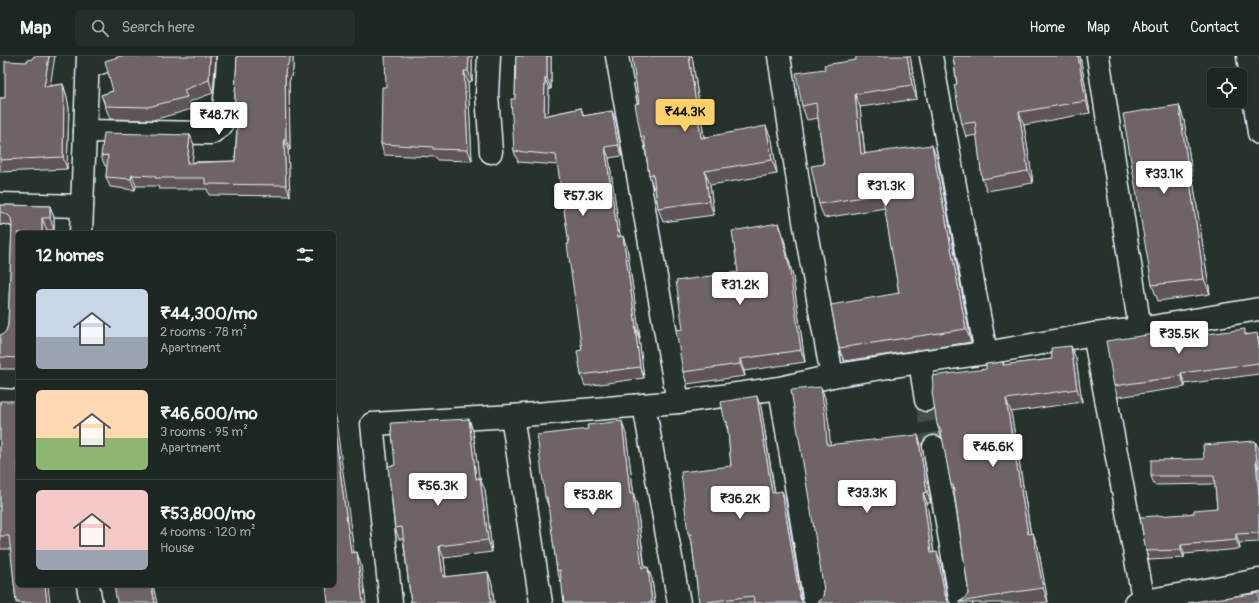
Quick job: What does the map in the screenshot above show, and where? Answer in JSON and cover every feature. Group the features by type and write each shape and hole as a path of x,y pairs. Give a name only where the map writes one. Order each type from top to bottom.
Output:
{"street":[{"path":"81,231 88,62 120,56"},
{"path":"85,131 211,133 221,126 227,94 228,56"},
{"path":"489,56 487,94 491,152"},
{"path":"617,56 678,402"},
{"path":"779,56 804,221 832,376"},
{"path":"931,56 986,353"},
{"path":"1098,56 1140,329"},
{"path":"1248,56 1259,133"},
{"path":"0,204 82,206"},
{"path":"0,336 4,236"},
{"path":"391,603 372,424 512,416 678,402 780,388 832,376 986,353 1094,334 1140,329 1259,309"},
{"path":"1094,334 1141,602 1259,580"},
{"path":"920,362 926,400"},
{"path":"780,388 815,603"},
{"path":"0,400 16,401"},
{"path":"644,405 679,603"},
{"path":"512,416 541,603"},
{"path":"934,447 961,603"},
{"path":"88,587 91,603"}],"building":[{"path":"34,56 49,56 44,87 63,84 63,157 0,160 0,98 5,98 5,61 27,62 27,60 32,59"},
{"path":"121,56 210,56 209,80 184,90 187,97 148,107 106,106 101,95 113,91 105,61"},
{"path":"237,56 290,56 285,71 286,139 284,139 286,185 205,184 205,178 155,178 155,176 132,175 131,179 106,177 108,155 101,156 104,133 190,135 187,163 235,161 238,115 234,115"},
{"path":"385,56 469,56 468,71 464,71 468,150 433,149 433,147 381,144 382,87 386,87"},
{"path":"516,56 547,56 544,116 581,108 583,116 612,111 618,145 605,147 618,237 623,236 640,367 581,375 577,351 582,350 556,155 514,151 511,99 515,99"},
{"path":"632,56 689,56 701,138 766,126 772,160 705,171 709,201 658,208 653,174 649,175 644,137 641,137 635,104 639,103"},
{"path":"856,56 907,56 912,85 855,94 861,154 932,145 966,329 839,348 831,305 899,293 882,194 819,204 811,166 824,164 816,103 802,106 796,73 825,69 824,65 856,60"},
{"path":"953,56 1078,56 1086,101 1019,112 1028,171 982,179 975,122 962,124 954,85 957,84"},
{"path":"1179,105 1204,279 1152,285 1123,114"},
{"path":"0,205 50,206 50,218 42,218 42,231 16,231 16,358 0,357 0,335 6,331 8,325 12,225 11,218 7,214 0,212"},
{"path":"779,223 789,265 801,350 740,359 740,364 683,372 676,330 683,329 676,281 738,272 732,231"},
{"path":"1245,329 1245,335 1257,333 1259,363 1181,373 1181,376 1114,386 1106,341 1175,331 1176,336"},
{"path":"1071,346 1077,389 1006,399 1028,534 1033,533 1043,588 959,602 968,594 968,587 953,485 951,485 941,431 937,424 932,392 932,376 986,369 986,364 1003,362 1003,365 1052,359 1051,348"},
{"path":"821,387 827,445 918,435 927,492 923,493 931,553 937,552 945,595 947,600 951,603 817,603 823,597 824,590 791,390"},
{"path":"757,396 772,493 782,491 799,594 801,600 805,603 754,603 753,596 699,603 691,534 688,534 681,472 731,466 727,421 725,422 721,402"},
{"path":"0,401 16,401 16,587 45,587 47,603 19,603 19,601 16,601 9,536 0,536"},
{"path":"469,419 476,479 480,478 488,540 439,546 443,577 488,572 491,603 411,602 402,527 395,528 388,466 395,465 391,423"},
{"path":"622,421 630,494 633,494 642,568 648,567 652,603 564,603 560,570 557,571 547,497 545,497 537,435 588,429 587,425"},
{"path":"336,440 351,553 357,552 363,603 328,603 326,587 336,587"},
{"path":"1255,441 1259,496 1259,533 1236,534 1236,540 1181,545 1181,550 1146,551 1140,517 1186,514 1194,513 1194,510 1217,508 1214,476 1151,476 1151,460 1204,459 1203,445"},
{"path":"114,587 151,587 155,603 117,603"},
{"path":"1259,593 1259,603 1188,603 1207,600"}],"tunnel":[{"path":"926,400 934,447"}]}
